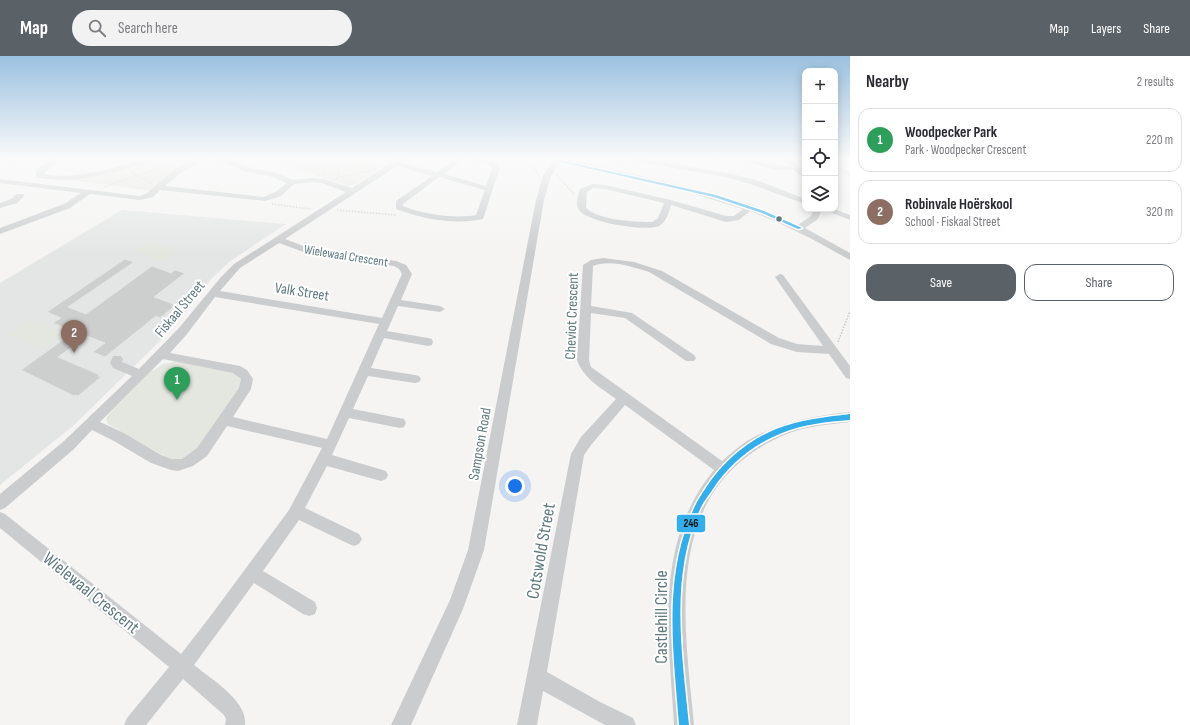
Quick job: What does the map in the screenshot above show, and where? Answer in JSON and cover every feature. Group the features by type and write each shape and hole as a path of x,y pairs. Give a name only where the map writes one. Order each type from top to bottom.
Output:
{"street":[{"path":"74,190 138,199 150,195 155,190"},
{"path":"180,190 265,199 274,196 281,190"},
{"path":"416,190 401,201 399,207 419,214 474,219 481,216 489,190"},
{"name":"Sampson Road","path":"401,725 457,603 476,550 543,190"},
{"path":"584,190 582,210 594,217 614,221 654,225 659,223 661,220 668,202"},
{"path":"619,190 668,202 730,220 736,218 750,207"},
{"path":"692,190 750,207 800,228 850,257"},
{"path":"774,190 802,201"},
{"name":"Fiskaal Street","path":"0,503 69,445 161,355 237,266 352,191"},
{"path":"0,231 68,206 88,192"},
{"path":"0,206 14,201 20,196"},
{"path":"800,228 815,217 817,212"},
{"path":"834,212 850,218"},
{"name":"Wielewaal Crescent","path":"134,725 215,624 296,511 328,452 407,274 400,266 309,251 277,239"},
{"name":"Cheviot Crescent","path":"722,468 592,375 584,366 585,309 588,265 598,261 636,265 660,272 783,344 804,349 832,350"},
{"path":"780,277 850,375"},
{"name":"Valk Street","path":"213,293 386,322"},
{"path":"395,302 440,309"},
{"path":"585,309 628,315 690,358"},
{"path":"381,334 428,342"},
{"path":"91,424 118,436 164,463 177,465 191,461 196,457 246,385 247,379 243,373 236,369 161,355"},
{"path":"117,359 117,365 140,375"},
{"path":"364,371 415,379"},
{"name":"Cotswold Street","path":"527,725 578,454 586,441 624,398"},
{"path":"346,412 400,423"},
{"name":"Castlehill Circle","path":"684,725 676,614 679,566 683,546 695,510 703,494 722,468 747,448 775,433 806,423 850,417"},
{"path":"223,420 328,452 381,475"},
{"path":"296,511 354,538"},
{"name":"Wielewaal Crescent","path":"0,519 182,666 231,708 236,718 235,725"},
{"path":"252,573 309,608"},
{"path":"537,677 593,709 626,725"}],"path":[{"path":"88,192 93,190"},
{"path":"574,190 582,202"},
{"path":"832,350 840,336 850,311"}],"shaded area":[{"path":"122,210 286,224 229,262 212,278 187,311 162,339 73,426 0,485 0,283"},
{"path":"149,241 179,251 164,261 133,251"},
{"path":"31,320 64,333 42,349 9,335"},
{"path":"173,361 235,373 241,380 241,386 198,450 184,459 169,459 108,424 106,419 109,414 151,371"}],"building":[{"path":"125,259 134,262 68,307 86,314 152,266 171,273 175,270 185,273 154,297 176,305 160,318 156,316 105,357 93,352 105,343 87,336 58,357 100,375 98,376 101,377 78,396 74,396 21,370 74,332 53,323 61,318 47,312"}],"transit line":[{"name":"246","path":"689,190 715,196 763,212 800,228"},
{"name":"246","path":"684,725 677,629 677,596 680,565 687,534 699,504 723,470 737,456 761,440 796,425 850,417"}],"place":[{"name":"Robinvale Hoërskool","path":"74,353"},
{"name":"Woodpecker Park","path":"177,400"}]}
